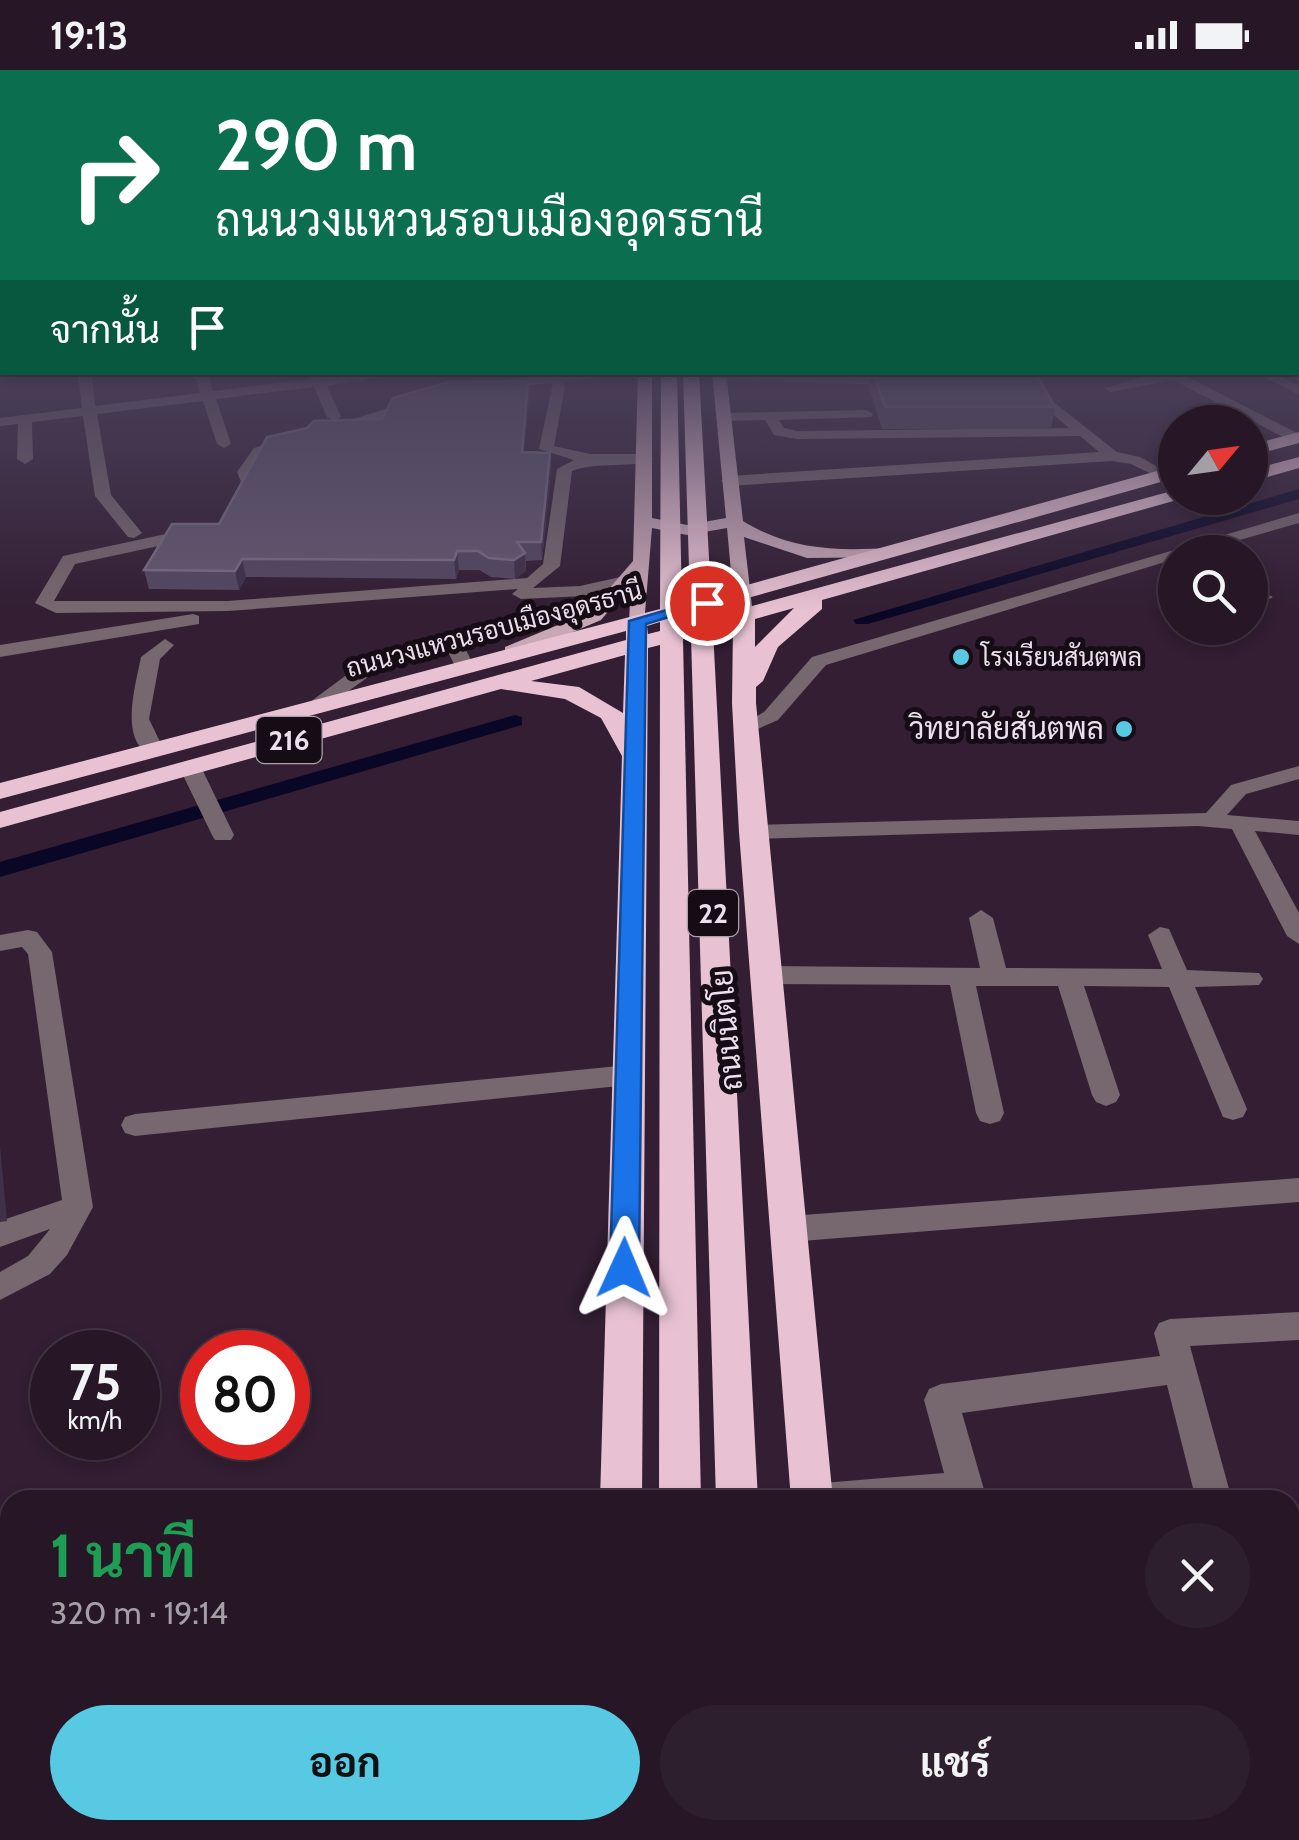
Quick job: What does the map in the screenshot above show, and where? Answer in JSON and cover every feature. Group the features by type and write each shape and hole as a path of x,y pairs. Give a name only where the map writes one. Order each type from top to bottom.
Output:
{"highway":[{"name":"ถนนนิตโย","path":"654,447 680,1490"},
{"name":"ถนนนิตโย","path":"712,447 737,1490"},
{"path":"1268,471 1299,462"},
{"name":"ถนนวงแหวนรอบเมืองอุดรธานี","path":"0,791 312,708 475,673 743,604 888,553 1158,476"},
{"name":"ถนนวงแหวนรอบเมืองอุดรธานี","path":"743,604 835,590 1158,501"},
{"path":"636,750 650,726 669,719 745,716 760,653 783,624 835,590"},
{"name":"ถนนนิตโย","path":"743,604 753,832 811,1490"},
{"path":"621,1490 637,632"},
{"name":"ถนนวงแหวนรอบเมืองอุดรธานี","path":"0,820 195,778 475,673"},
{"path":"475,673 571,692 611,712 636,750"}],"main road":[{"path":"637,632 646,447"},
{"name":"ถนนนิตโย","path":"726,447 743,604"},
{"path":"644,520 686,530 732,522 760,542 801,554 888,553"},
{"path":"475,673 584,622 611,602 642,561"}],"street":[{"path":"25,447 26,459"},
{"path":"96,447 103,496 134,532"},
{"path":"230,516 249,482 246,472 259,451 274,447"},
{"path":"546,447 590,459 645,459"},
{"path":"1100,447 1112,456"},
{"path":"729,481 1112,456 1158,469"},
{"path":"214,529 78,556 69,560 44,602 56,608 228,606 532,584 551,566 565,470 590,459"},
{"path":"1242,535 1299,518"},
{"path":"745,716 771,716 818,660 1158,560"},
{"path":"0,650 270,608 599,589 625,582"},
{"path":"312,708 372,666 579,612 599,589"},
{"path":"154,750 140,719 140,708 151,658 165,645"},
{"path":"454,645 475,673"},
{"path":"1212,821 1224,799 1239,787 1299,772"},
{"path":"195,778 220,829"},
{"path":"1245,823 1275,780"},
{"path":"753,832 1212,821 1299,828"},
{"path":"1245,823 1299,936"},
{"path":"980,918 995,977"},
{"path":"1160,935 1233,1109"},
{"path":"0,942 28,938 40,952 78,1207 61,1242 44,1265 0,1286"},
{"path":"767,975 1250,979"},
{"path":"961,977 990,1113"},
{"path":"1068,978 1106,1095"},
{"path":"135,1125 628,1074"},
{"path":"789,1229 1299,1190"},
{"path":"0,1234 78,1207"},
{"path":"1211,1490 1170,1333 1299,1326"},
{"path":"966,1490 941,1400 1180,1368"}],"building":[{"path":"262,447 522,447 522,452 550,453 541,542 517,542 525,553 514,560 489,558 478,551 457,551 454,560 242,559 235,571 144,570 172,524 219,524"}],"waterway":[{"path":"862,620 1299,494"},
{"path":"0,870 515,721"}],"place":[{"name":"โรงเรียนสันตพล","path":"961,657"},
{"name":"วิทยาลัยสันตพล","path":"1124,729"}],"route":[{"path":"624,1268 638,621 707,603"}]}
